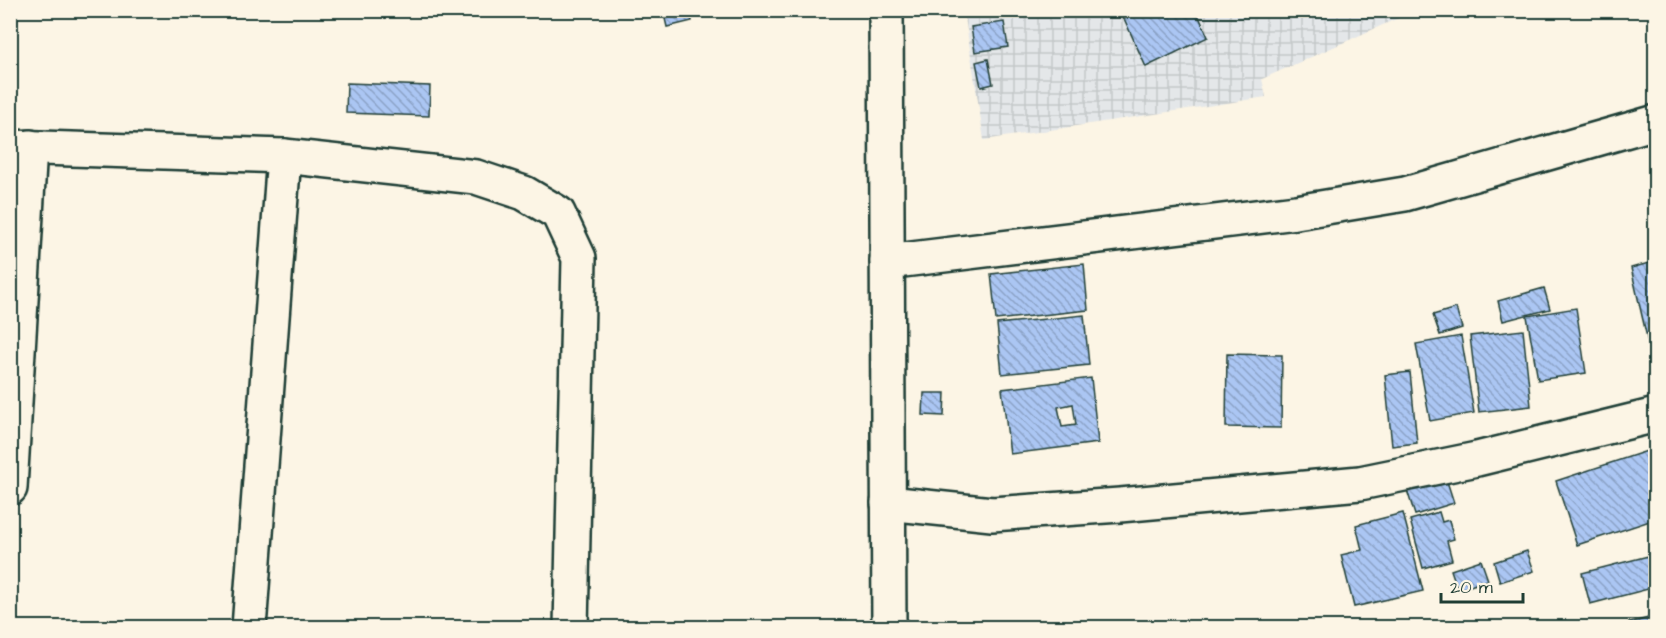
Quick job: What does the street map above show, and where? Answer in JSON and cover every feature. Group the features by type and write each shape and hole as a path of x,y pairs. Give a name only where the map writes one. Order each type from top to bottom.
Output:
{"street":[{"path":"886,10 889,627"},
{"path":"887,262 1296,212 1405,194 1656,122"},
{"path":"10,488 20,147 284,156 477,177 524,193 558,213 579,258 571,627"},
{"path":"249,627 284,156"},
{"path":"888,502 992,514 1360,483 1477,459 1656,415"}],"shaded area":[{"path":"964,11 1414,11 1262,79 1266,97 984,140"}],"building":[{"path":"663,10 690,10 692,21 667,27"},
{"path":"1130,10 1196,10 1208,37 1146,67 1122,14"},
{"path":"1004,22 1008,47 975,52 971,27"},
{"path":"988,59 993,84 981,87 976,62"},
{"path":"347,83 430,86 429,116 346,113"},
{"path":"1656,261 1656,377 1631,268"},
{"path":"1084,264 1088,310 996,320 991,274"},
{"path":"1544,288 1550,309 1503,321 1498,301"},
{"path":"1456,308 1462,328 1440,335 1433,315"},
{"path":"1576,308 1586,373 1538,380 1527,316"},
{"path":"1084,315 1089,365 1002,374 997,324"},
{"path":"1523,330 1531,406 1479,412 1470,336"},
{"path":"1461,336 1474,413 1430,421 1416,344"},
{"path":"1227,354 1282,355 1281,428 1226,427"},
{"path":"1410,372 1417,443 1392,446 1385,375"},
{"path":"1091,378 1098,443 1010,454 1002,389","holes":["1073,404 1076,425 1062,427 1058,407"]},
{"path":"924,393 945,393 944,416 923,415"},
{"path":"1656,448 1656,519 1577,545 1556,481"},
{"path":"1445,475 1454,503 1415,515 1406,487"},
{"path":"1439,512 1442,522 1449,520 1454,539 1447,541 1452,560 1423,568 1410,520"},
{"path":"1403,513 1423,591 1354,607 1341,555 1362,550 1356,525"},
{"path":"1527,551 1534,571 1500,582 1494,562"},
{"path":"1656,554 1656,587 1590,604 1582,573"},
{"path":"1481,560 1488,580 1458,590 1451,570"},
{"path":"1656,616 1656,628 1610,628"}]}
